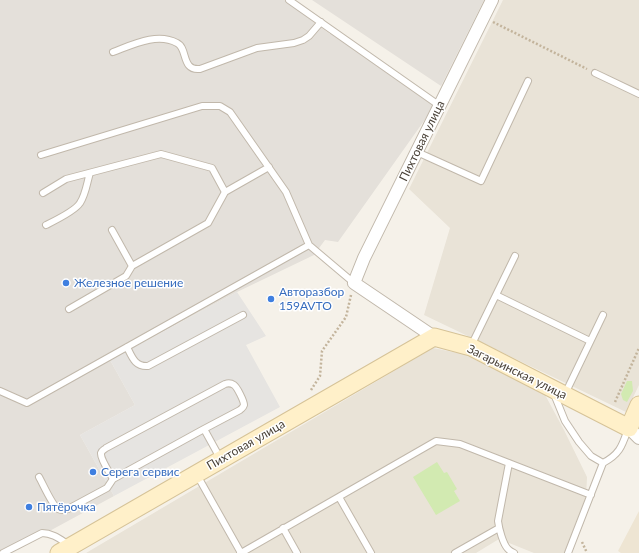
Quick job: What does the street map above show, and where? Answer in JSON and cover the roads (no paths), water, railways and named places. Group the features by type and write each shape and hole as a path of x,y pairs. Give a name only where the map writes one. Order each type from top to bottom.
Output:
{"main road":[{"name":"Загарьинская улица","path":"434,336 470,347 634,433"},
{"name":"Пихтовая улица","path":"65,550 434,336"},
{"path":"634,433 639,404"}],"street":[{"name":"Пихтовая улица","path":"354,283 364,258 492,0"},
{"name":"Загарьинская улица","path":"354,283 434,336"}],"lane":[{"path":"289,0 440,106"},
{"path":"113,52 154,38 167,40 180,45 187,63 192,68 200,69 258,48 294,43 303,40 309,36 320,22"},
{"path":"595,73 639,94"},
{"path":"417,152 482,181 528,81"},
{"path":"41,155 202,106 220,106 230,112 286,192 309,245 354,283"},
{"path":"43,192 66,179 161,154 212,168 225,192"},
{"path":"69,309 126,276 132,266 208,223 225,192 269,167"},
{"path":"46,225 80,204 90,173"},
{"path":"112,230 132,266"},
{"path":"0,391 27,403 309,245"},
{"path":"470,347 515,256"},
{"path":"496,295 590,341"},
{"path":"127,347 135,362 139,365 148,366 243,315"},
{"path":"603,315 590,341 558,392 565,421 591,456 603,463"},
{"path":"39,477 53,504 58,509 68,509 107,488 113,479 243,408 243,400 236,386 229,383 225,384 102,451 102,458 113,479"},
{"path":"204,429 220,460"},
{"path":"568,553 603,463 609,460 620,450 634,433"},
{"path":"196,473 241,553 436,441 460,444 591,495"},
{"path":"509,463 498,521 504,542 508,550 514,553"},
{"path":"339,497 371,553"},
{"path":"283,528 297,553"},
{"path":"454,553 499,528"},
{"path":"3,553 42,532 52,534 65,550"}],"place":[{"name":"Железное решение","path":"66,283"},
{"name":"Авторазбор 159AVTO","path":"271,299"},
{"name":"Серега сервис","path":"93,472"},
{"name":"Пятёрочка","path":"29,507"}]}
